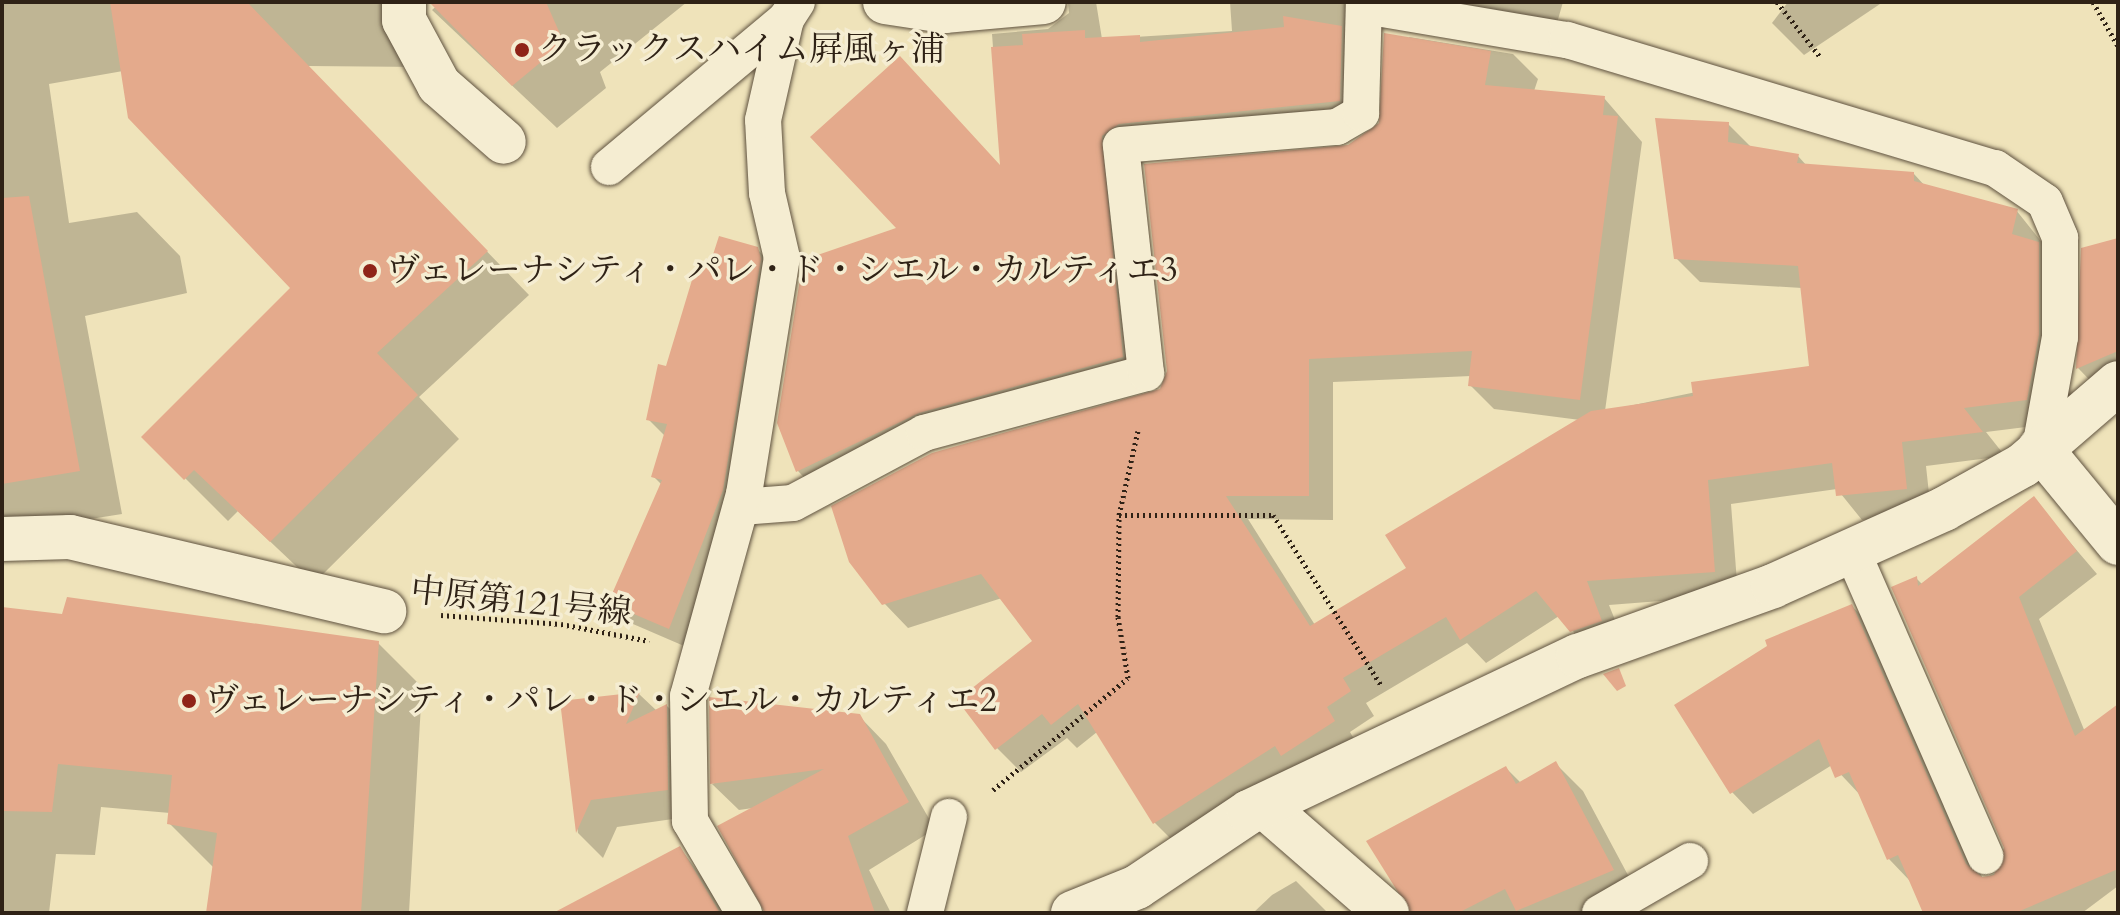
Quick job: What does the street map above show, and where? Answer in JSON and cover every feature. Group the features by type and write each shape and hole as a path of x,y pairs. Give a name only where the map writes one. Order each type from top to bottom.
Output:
{"street":[{"path":"404,2 404,20 439,85 504,142"},
{"path":"885,2 944,11 1044,2"},
{"path":"1073,913 1137,887 1264,806 1578,656 1852,551 1944,509 2040,448 2118,383"},
{"path":"2040,448 2118,543"},
{"path":"2,539 70,537 384,611"},
{"path":"1264,806 1387,913"}],"lane":[{"path":"741,507 793,503 924,433 1146,373 1121,145 1337,127 1361,113 1364,4 1567,40 1995,168 2045,202 2060,238 2060,337 2040,448"},
{"path":"744,913 690,821 688,696 741,507 782,258 767,193 763,120 792,10"},
{"path":"609,167 792,10"},
{"path":"1852,551 1985,856"},
{"path":"925,913 947,823"},
{"path":"1600,913 1690,861"}],"path":[{"path":"2093,2 2118,46"},
{"path":"947,823 1128,678 1118,617 1119,515 1138,433"},
{"path":"1119,515 1273,515 1413,737"},
{"name":"中原第121号線","path":"384,611 561,624 699,651"}],"building":[{"name":"ヴェレーナシティ・パレ・ド・シエル・カルティエ3","path":"110,2 247,2 488,251 377,353 418,395 270,542 194,470 184,480 141,437 290,288 128,118"},
{"name":"クラックスハイム屛風ヶ浦","path":"429,2 546,2 564,43 512,86"},
{"path":"1283,16 1342,26 1340,101 1119,124 1102,136 1123,357 919,413 796,472 777,423 803,260 896,228 810,137 900,56 1000,165 991,47 1023,45 1022,34 1085,30 1085,38 1140,35 1140,42 1284,27"},
{"path":"1384,33 1491,51 1485,85 1605,96 1603,115 1618,116 1580,400 1468,386 1472,351 1309,359 1309,496 1226,496 1310,626 1406,568 1385,535 1591,411 1693,396 1691,382 1809,366 1798,266 1674,259 1655,118 1729,122 1728,142 1799,154 1797,163 1914,172 1914,181 2018,209 2012,234 2039,242 2039,335 2027,400 1964,408 1983,432 1902,442 1907,489 1836,496 1832,463 1708,480 1715,572 1587,581 1602,621 1570,632 1536,591 1460,640 1446,617 1343,678 1351,691 1327,707 1335,721 1281,756 1275,746 1153,824 1078,704 1051,725 1042,714 995,750 957,700 1032,641 981,574 882,605 849,562 831,506 932,453 1160,389 1167,371 1144,164 1348,145 1379,123"},
{"path":"29,196 80,471 2,484 2,198"},
{"path":"719,236 758,247 761,259 723,490 669,629 608,603 662,480 651,477 667,424 646,420 658,364 666,366 698,260 710,264"},
{"path":"2118,238 2118,351 2076,369 2081,248"},
{"path":"2034,496 2077,551 2019,597 2075,736 2118,704 2118,869 2015,913 1923,913 1898,855 1887,860 1849,772 1835,778 1819,739 1730,794 1674,705 1767,646 1765,640 1852,604 1966,864 1982,877 1994,875 2004,848 1891,587 1917,576 1918,586"},
{"name":"ヴェレーナシティ・パレ・ド・シエル・カルティエ2","path":"67,597 379,641 361,913 206,913 217,833 167,824 172,775 58,764 52,812 2,811 2,607 62,614"},
{"path":"1619,668 1626,686 1617,691 1603,674"},
{"path":"640,692 626,724 667,704 668,790 591,800 576,833 560,701"},
{"path":"709,697 860,714 909,802 848,836 875,913 765,913 717,826 824,769 710,784"},
{"path":"1556,761 1614,870 1516,911 1505,889 1458,913 1411,913 1366,841 1506,766 1516,784"},
{"path":"680,846 720,913 553,913"}],"place":[{"name":"クラックスハイム屛風ヶ浦","path":"522,50"},
{"name":"ヴェレーナシティ・パレ・ド・シエル・カルティエ3","path":"370,271"},
{"name":"ヴェレーナシティ・パレ・ド・シエル・カルティエ2","path":"189,701"}]}
